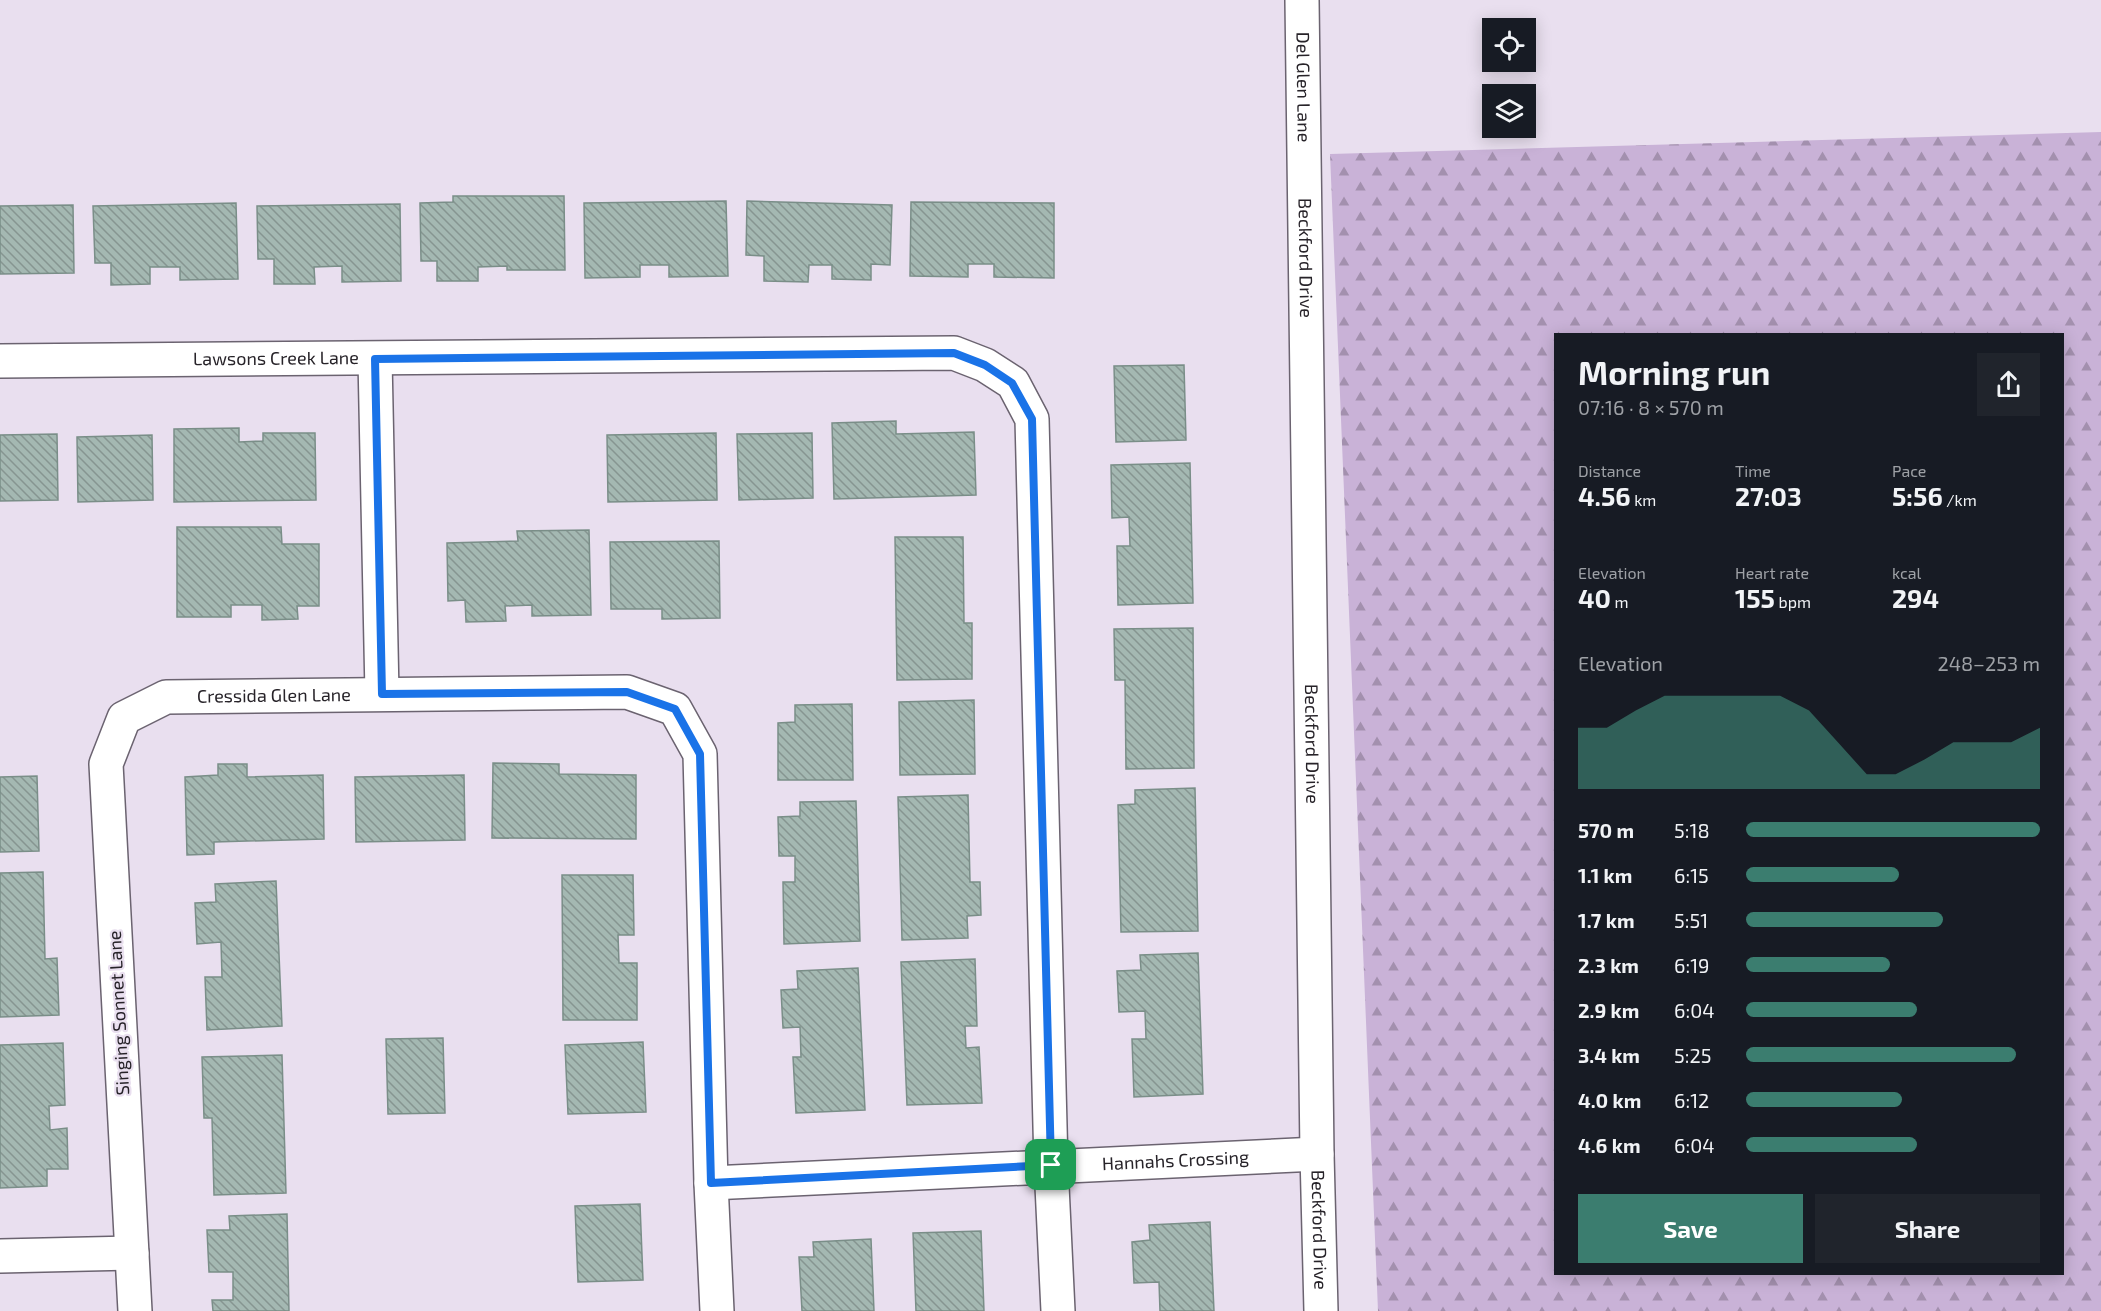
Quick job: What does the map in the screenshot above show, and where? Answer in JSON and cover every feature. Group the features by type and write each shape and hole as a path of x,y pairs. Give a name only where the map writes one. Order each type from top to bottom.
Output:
{"street":[{"name":"Del Glen Lane","path":"1302,0 1303,176"},
{"name":"Beckford Drive","path":"1303,176 1321,1311"},
{"name":"Lawsons Creek Lane","path":"0,361 954,353 985,365 1012,383 1032,419 1051,1165"},
{"path":"375,359 382,694"},
{"name":"Cressida Glen Lane","path":"124,718 166,697 627,692 675,709 700,754 711,1183"},
{"name":"Singing Sonnet Lane","path":"124,718 106,764 135,1311"},
{"name":"Hannahs Crossing","path":"711,1183 1317,1154"},
{"path":"1051,1165 1058,1311"},
{"path":"711,1183 717,1311"},
{"path":"0,1256 132,1253"}],"green space":[{"path":"2101,132 2101,1311 1378,1311 1330,154"}],"building":[{"path":"453,196 564,196 565,270 507,270 507,266 478,267 478,281 437,281 437,261 421,261 420,203 453,202"},
{"path":"726,201 728,276 669,277 669,265 640,265 640,277 585,278 584,203"},
{"path":"747,201 892,205 890,265 871,264 871,280 832,279 832,265 809,265 808,282 764,281 764,256 746,255"},
{"path":"911,202 1054,203 1054,278 994,277 994,264 968,264 968,277 910,276"},
{"path":"236,203 238,279 180,280 180,267 150,267 150,284 111,285 111,263 95,263 93,206"},
{"path":"400,204 401,281 342,282 342,266 314,267 315,284 274,284 274,259 258,259 257,206"},
{"path":"73,205 74,273 0,274 0,206"},
{"path":"1184,365 1186,440 1116,442 1114,366"},
{"path":"896,421 896,434 974,432 976,495 834,499 832,423"},
{"path":"239,428 239,442 263,441 263,433 315,433 316,500 174,502 174,429"},
{"path":"716,433 717,500 608,502 607,435"},
{"path":"812,433 813,498 739,500 737,434"},
{"path":"57,434 58,500 0,501 0,435"},
{"path":"152,435 153,500 78,502 77,437"},
{"path":"1190,463 1193,603 1118,605 1117,546 1130,546 1129,517 1112,518 1111,465"},
{"path":"177,527 281,527 282,544 319,544 319,606 297,606 298,619 262,620 262,605 231,605 231,617 177,617"},
{"path":"589,530 591,615 532,616 532,605 505,606 506,621 466,622 465,600 448,601 447,543 518,541 517,531"},
{"path":"895,537 963,537 964,623 972,623 972,679 897,680"},
{"path":"719,541 720,618 662,619 662,609 611,609 610,542"},
{"path":"1193,628 1194,768 1126,769 1125,680 1115,680 1114,629"},
{"path":"974,700 975,774 900,775 899,702"},
{"path":"852,704 853,780 778,780 778,723 795,722 795,705"},
{"path":"493,763 559,764 559,774 636,775 636,839 492,838"},
{"path":"218,764 247,764 247,777 323,775 324,839 214,842 214,854 187,855 185,777 218,775"},
{"path":"464,775 465,840 356,842 355,777"},
{"path":"37,776 39,851 0,852 0,777"},
{"path":"1195,788 1198,931 1121,932 1118,805 1135,804 1135,790"},
{"path":"968,795 970,882 980,882 981,915 967,916 968,938 902,940 898,797"},
{"path":"856,801 860,941 784,944 783,882 795,882 795,856 779,856 778,817 800,816 800,802"},
{"path":"43,872 45,959 57,958 59,1015 0,1017 0,873"},
{"path":"562,875 633,875 634,935 618,935 619,963 637,963 637,1020 563,1020"},
{"path":"276,881 282,1026 207,1030 205,977 222,977 221,942 197,944 195,903 216,902 215,884"},
{"path":"1198,953 1203,1094 1134,1097 1132,1039 1146,1039 1145,1011 1119,1012 1117,971 1141,970 1140,955"},
{"path":"975,959 977,1026 965,1026 966,1048 979,1047 982,1103 907,1105 901,962"},
{"path":"858,968 865,1110 796,1113 793,1057 801,1057 800,1027 783,1028 781,990 798,989 797,971"},
{"path":"443,1038 445,1113 388,1114 386,1039"},
{"path":"643,1042 646,1112 568,1114 565,1045"},
{"path":"63,1043 65,1105 49,1106 50,1130 67,1128 68,1169 47,1169 47,1186 0,1188 0,1045"},
{"path":"282,1055 286,1193 214,1195 212,1118 204,1118 202,1057"},
{"path":"640,1204 643,1280 578,1282 575,1206"},
{"path":"287,1214 289,1311 213,1311 212,1300 233,1300 233,1272 209,1272 207,1230 230,1230 229,1216"},
{"path":"1210,1222 1214,1311 1160,1311 1159,1282 1134,1283 1132,1242 1150,1240 1149,1225"},
{"path":"981,1231 984,1311 916,1311 913,1233"},
{"path":"871,1239 874,1311 802,1311 799,1257 814,1257 813,1242"}],"route":[{"path":"954,353 985,365 1012,383 1032,419 1051,1165 711,1183 700,754 675,709 627,692 382,694 375,359 954,353"}]}
